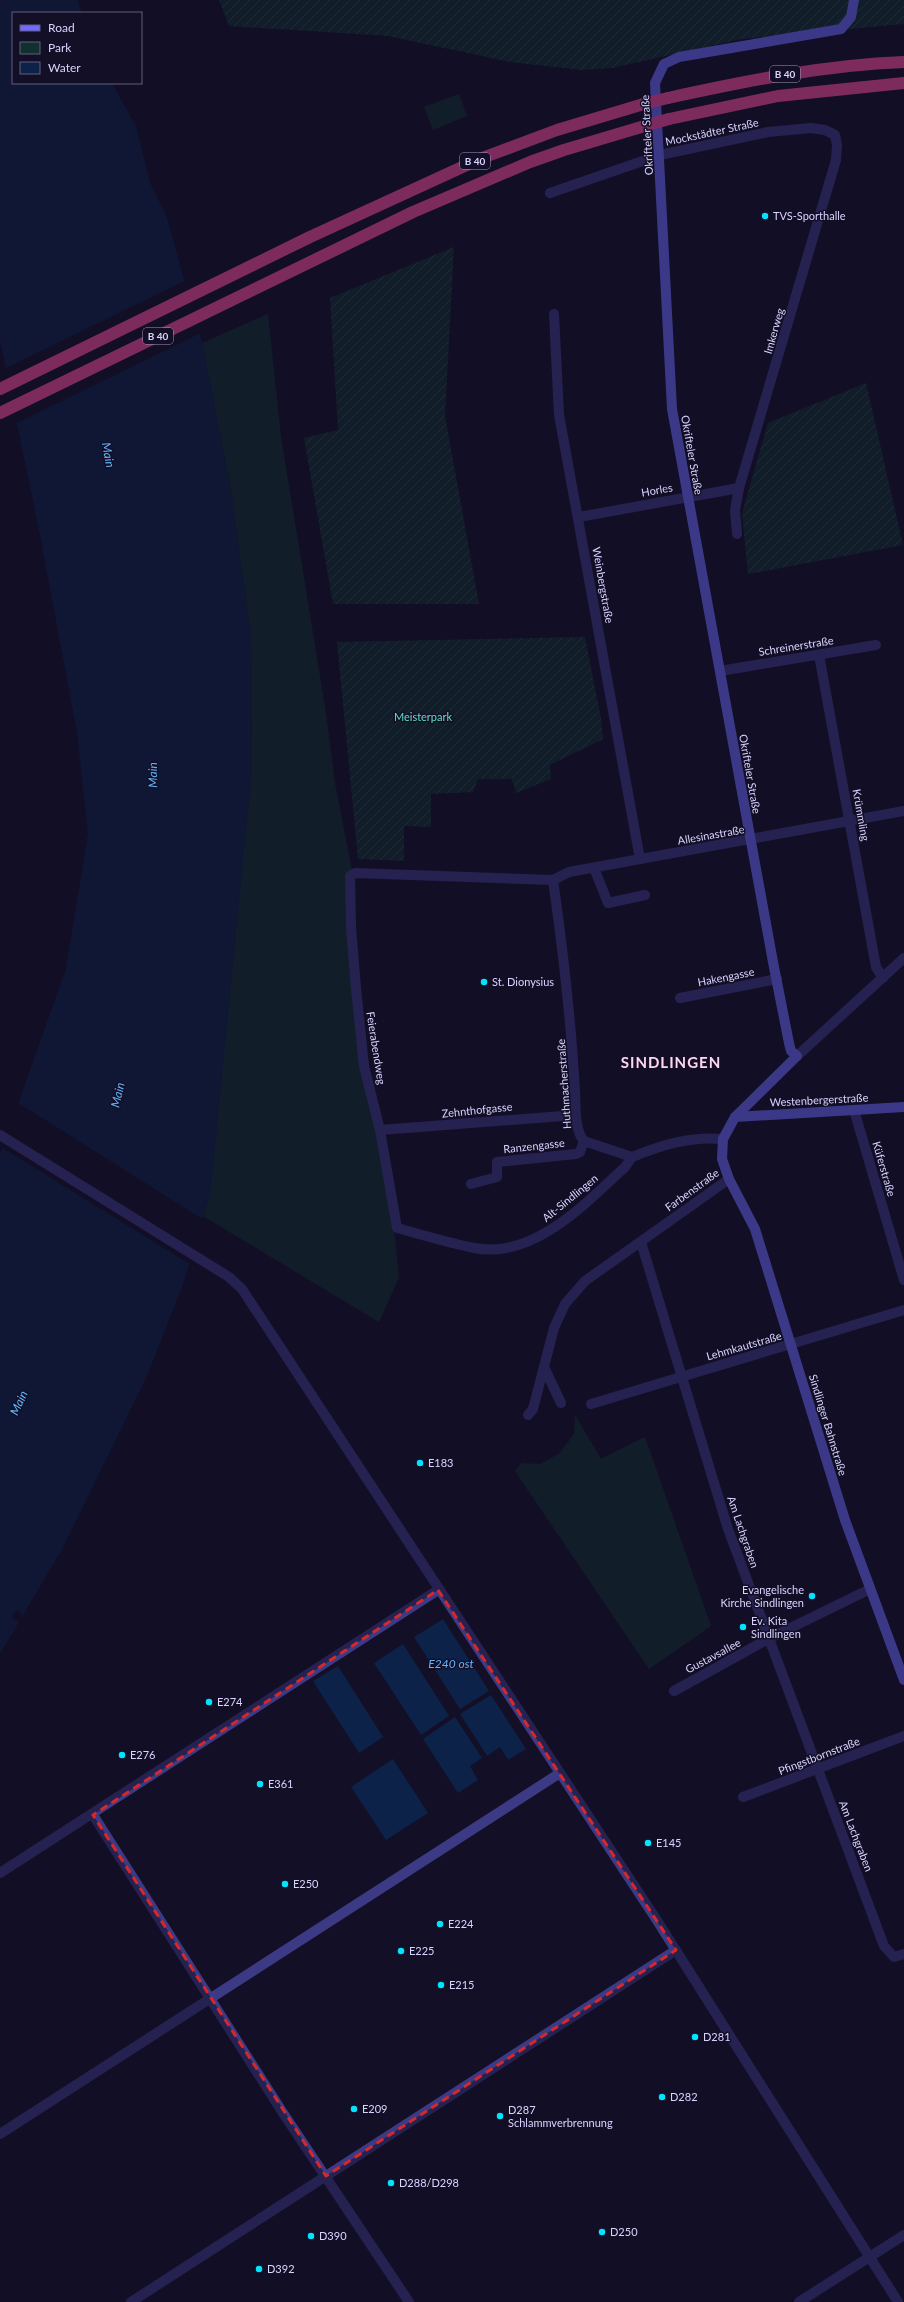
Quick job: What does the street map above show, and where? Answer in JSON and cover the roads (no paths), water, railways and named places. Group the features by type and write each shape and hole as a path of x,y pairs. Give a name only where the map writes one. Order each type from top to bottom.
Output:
{"highway":[{"name":"B 40","path":"0,389 310,237 482,158 557,130 647,103 775,76 904,62"},
{"name":"B 40","path":"0,413 316,259 491,178 564,150 648,125 778,96 904,83"}],"street":[{"name":"Okrifteler Straße","path":"797,1056 791,1051 750,840 672,409 660,155 655,83 664,64 679,56 836,30 846,24 851,17 854,0"},
{"name":"Mockstädter Straße","path":"550,193 660,155 768,132 811,128 825,130 835,135"},
{"name":"Imkerweg","path":"737,534 736,510 740,488 836,160 837,145 835,135"},
{"name":"Weinbergstraße","path":"554,314 559,415 579,517 640,859"},
{"name":"Horles","path":"579,517 740,488"},
{"name":"Schreinerstraße","path":"720,671 876,645"},
{"name":"Krümmling","path":"819,655 876,967 883,978"},
{"name":"Allesinastraße","path":"355,873 553,880 569,872 904,811"},
{"path":"594,868 608,903 645,895"},
{"name":"Feierabendweg","path":"355,873 349,879 357,1008 364,1066 380,1130 397,1228"},
{"name":"Huthmacherstraße","path":"553,880 570,1021 576,1115 580,1137 584,1141 632,1157"},
{"name":"Farbenstraße","path":"528,1415 533,1409 554,1328 565,1304 584,1281 729,1179 722,1159 723,1139 735,1117 797,1056 904,958"},
{"name":"Hakengasse","path":"680,998 777,979"},
{"name":"Westenbergerstraße","path":"735,1117 904,1107"},
{"name":"Küferstraße","path":"854,1110 904,1280"},
{"name":"Zehnthofgasse","path":"380,1130 576,1115"},
{"path":"0,1135 229,1277 242,1289 290,1360 438,1590 676,1950 898,2302"},
{"path":"632,1157 671,1143 708,1138 723,1139"},
{"name":"Ranzengasse","path":"471,1184 497,1177 497,1162 576,1154 580,1152 584,1141"},
{"name":"Alt-Sindlingen","path":"397,1228 475,1249 491,1249 524,1243 555,1228 625,1168 632,1157"},
{"name":"Sindlinger Bahnstraße","path":"729,1179 753,1225 844,1520 904,1680"},
{"name":"Am Lachgraben","path":"641,1242 728,1529 768,1640 884,1946 899,1955"},
{"name":"Lehmkautstraße","path":"591,1404 904,1310"},
{"path":"544,1367 561,1403"},
{"name":"Gustavsallee","path":"674,1691 768,1640 870,1589"},
{"path":"0,1873 93,1815 438,1590"},
{"name":"Pfingstbornstraße","path":"743,1797 904,1736"},
{"path":"0,2134 560,1773"},
{"path":"93,1815 283,2113 409,2302"},
{"path":"131,2302 676,1950"},
{"path":"799,2302 904,2235"}],"water":[{"name":"Main","path":"0,0 77,0 82,12 12,12 12,84 113,84 136,127 150,183 166,215 202,343 230,485 251,635 252,768 210,1194 183,1284 147,1376 62,1549 0,1654 0,1155 66,969 88,834 77,732 40,535 0,340"},
{"name":"E240 ost","path":"443,1619 489,1691 460,1709 414,1637"},
{"path":"403,1644 449,1716 421,1735 374,1663"},
{"path":"338,1666 383,1737 359,1753 313,1681"},
{"path":"491,1695 526,1749 508,1760 500,1747 487,1756 460,1714"},
{"path":"455,1717 482,1758 470,1766 478,1780 458,1793 423,1739"},
{"path":"393,1759 428,1813 386,1840 351,1787"}],"place":[{"name":"TVS-Sporthalle","path":"765,216"},
{"name":"St. Dionysius","path":"484,982"},
{"name":"E183","path":"420,1463"},
{"name":"Evangelische Kirche Sindlingen","path":"812,1596"},
{"name":"Ev. Kita Sindlingen","path":"743,1627"},
{"name":"E274","path":"209,1702"},
{"name":"E276","path":"122,1755"},
{"name":"E361","path":"260,1784"},
{"name":"E145","path":"648,1843"},
{"name":"E250","path":"285,1884"},
{"name":"E224","path":"440,1924"},
{"name":"E225","path":"401,1951"},
{"name":"E215","path":"441,1985"},
{"name":"D281","path":"695,2037"},
{"name":"D282","path":"662,2097"},
{"name":"E209","path":"354,2109"},
{"name":"D287 Schlammverbrennung","path":"500,2116"},
{"name":"D288/D298","path":"391,2183"},
{"name":"D250","path":"602,2232"},
{"name":"D390","path":"311,2236"},
{"name":"D392","path":"259,2269"}],"district":[{"name":"SINDLINGEN","path":"671,1063"}],"park label":[{"name":"Meisterpark","path":"423,717"}]}
